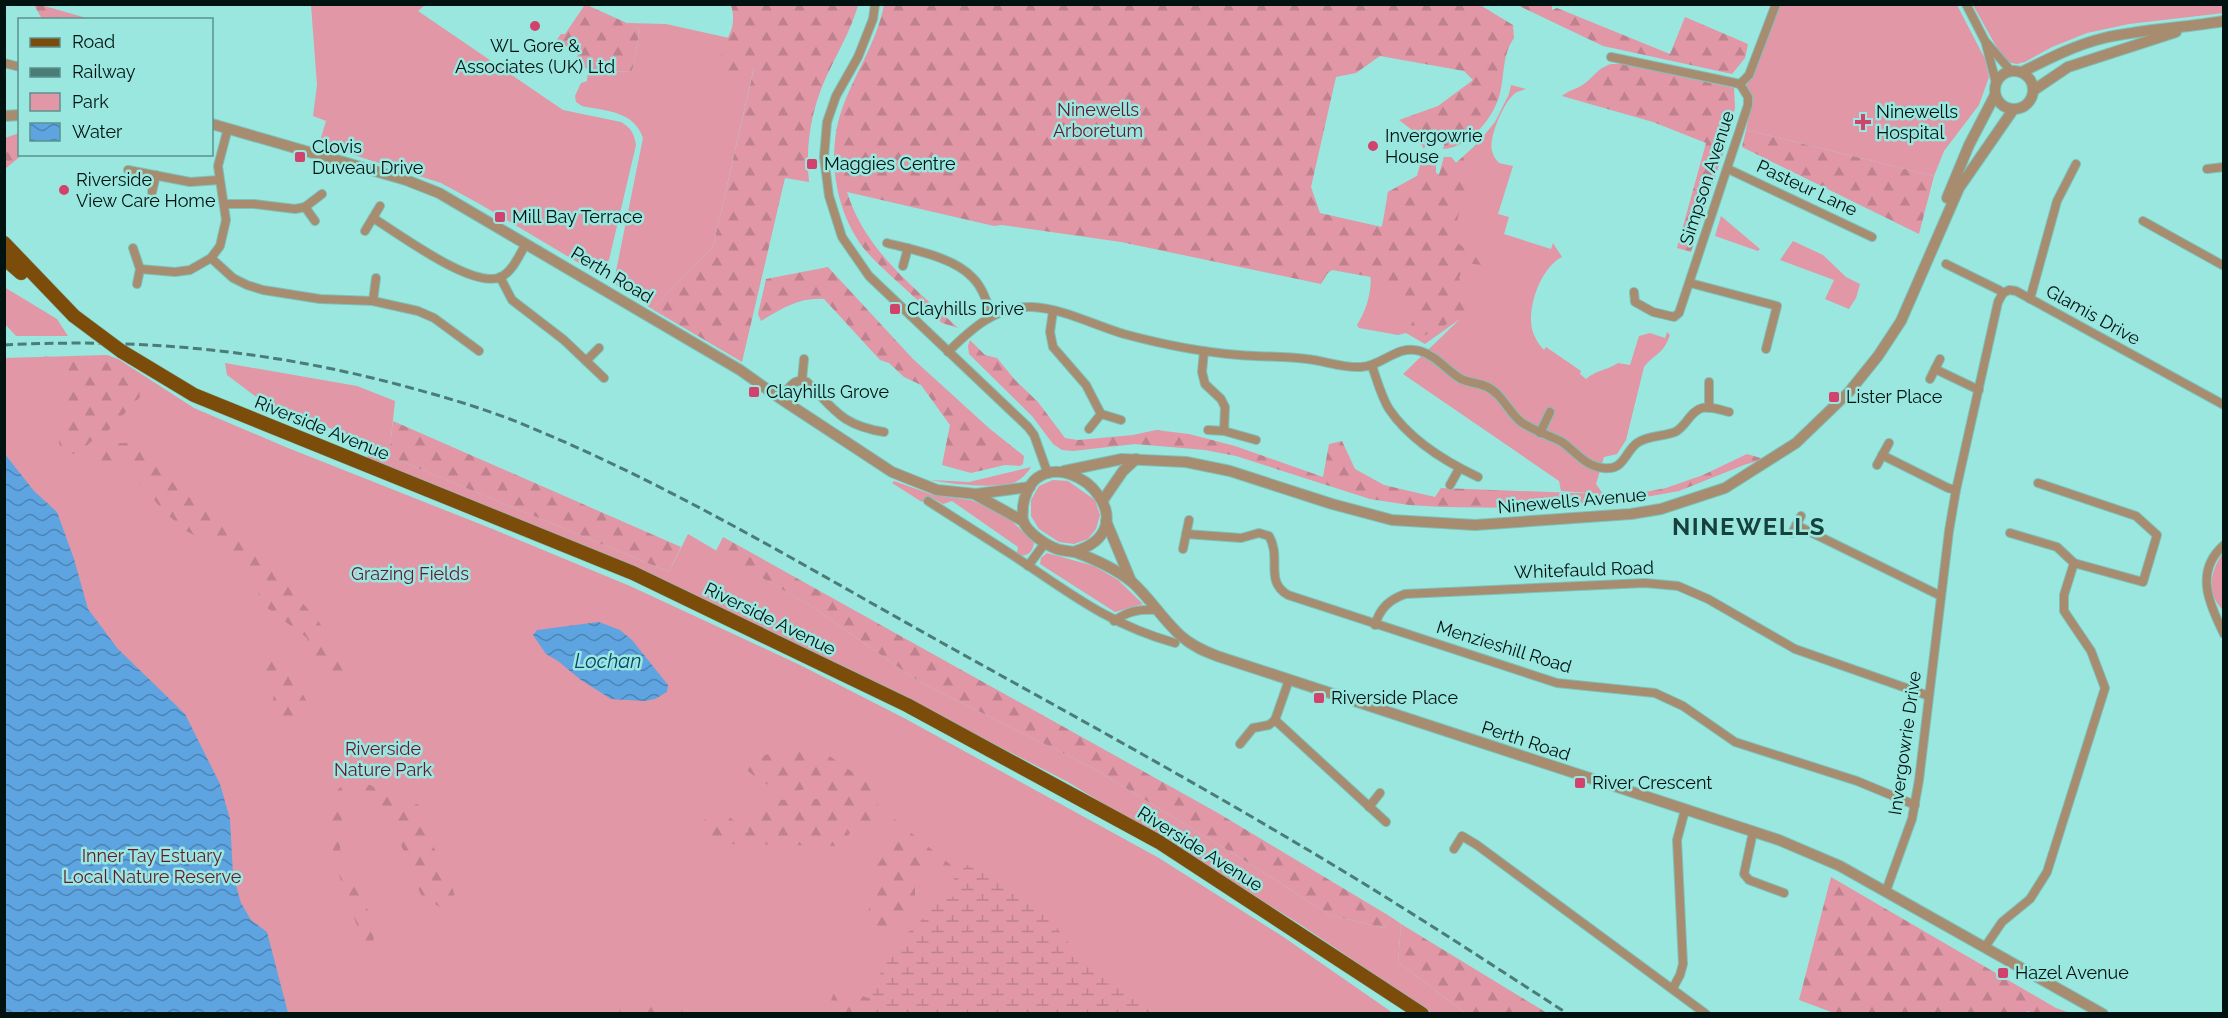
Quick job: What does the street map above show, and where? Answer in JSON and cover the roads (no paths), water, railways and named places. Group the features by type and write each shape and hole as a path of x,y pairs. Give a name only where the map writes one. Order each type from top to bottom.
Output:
{"main road":[{"name":"Riverside Avenue","path":"4,243 74,316"},
{"name":"Riverside Avenue","path":"4,258 74,316 121,351 194,395 633,573 907,705 1160,842 1422,1014"}],"street":[{"path":"875,4 873,20 858,57 836,96 827,122 824,157 829,196 842,237 869,276 1028,427 1034,435 1048,474"},
{"path":"1611,57 1740,84 1749,75 1776,4"},
{"path":"1966,4 1985,41 1996,83"},
{"name":"Ninewells Avenue","path":"1918,280 1969,145 1995,95 1996,83 2005,73 2016,72 2101,39 2139,31 2223,21"},
{"name":"Ninewells Avenue","path":"1060,472 1122,459 1186,462 1230,471 1332,504 1392,520 1475,525 1631,514 1661,509 1725,488 1796,443 1849,392 1878,356 1900,321 1959,188 2013,110 2028,104 2034,90 2068,67 2196,26"},
{"path":"1985,41 2016,72 2031,79 2034,90"},
{"name":"Simpson Avenue","path":"1634,292 1635,302 1653,312 1674,316 1679,313 1748,105 1748,97 1740,84"},
{"path":"1995,95 2002,105 2013,110"},
{"name":"Perth Road","path":"213,124 406,180 439,193 740,370 892,472 937,490 976,494 1030,487 1038,478 1060,472"},
{"path":"140,269 175,272 190,270 212,258 220,246 226,220 218,166 228,128"},
{"path":"2030,299 2061,190 2076,164"},
{"path":"2207,169 2223,167"},
{"name":"Pasteur Lane","path":"1728,169 1872,237"},
{"path":"128,170 190,182 219,180"},
{"path":"152,192 156,175"},
{"path":"224,204 254,204 295,209 304,207 322,194"},
{"path":"365,231 380,206"},
{"path":"304,207 315,221"},
{"path":"373,218 433,257 478,278 500,277 509,271 526,244"},
{"path":"2143,221 2223,266"},
{"path":"887,243 947,261 962,268 982,291 992,316"},
{"path":"133,248 140,269 136,284"},
{"path":"903,266 908,248"},
{"path":"212,258 233,278 263,290 320,299 373,301 418,311 434,318 478,351"},
{"name":"Glamis Drive","path":"1946,264 2002,293 2009,290 2016,291 2223,405"},
{"path":"500,277 512,300 564,340 604,378"},
{"path":"373,301 376,278"},
{"path":"1690,283 1777,306 1766,349"},
{"name":"Invergowrie Drive","path":"1886,891 1910,827 1915,804 1956,490 1998,302 2002,293"},
{"path":"948,352 966,334 992,316 1010,309 1032,307 1053,311 1125,334 1204,351 1239,355 1308,359 1350,367 1372,366 1398,351 1410,349 1421,351 1462,379 1488,386 1520,422 1562,442 1586,463 1604,469 1617,467 1625,460 1634,446 1646,437 1674,432 1701,408 1729,412"},
{"path":"1053,311 1050,332 1053,347 1086,385 1096,399 1101,414"},
{"path":"586,361 599,348"},
{"path":"1204,351 1202,372 1205,384 1221,399 1225,407 1224,431"},
{"path":"802,380 804,359"},
{"path":"1930,379 1940,359"},
{"path":"1372,366 1389,409 1403,426 1459,469 1478,477"},
{"path":"1935,369 1979,390"},
{"path":"781,399 792,384 802,380 807,382 840,417 858,426 884,432"},
{"path":"1709,382 1709,408"},
{"path":"1540,433 1550,412"},
{"path":"1101,414 1121,420"},
{"path":"1089,429 1101,414"},
{"path":"1208,430 1224,431 1256,440"},
{"path":"1877,465 1889,443"},
{"path":"1882,455 1956,490"},
{"path":"1060,472 1075,476 1090,485 1103,500 1123,471 1136,459"},
{"path":"1450,485 1459,469"},
{"path":"2010,533 2057,547 2074,563 2143,582 2157,535 2136,516 2038,483"},
{"path":"1023,521 1024,502 1030,487"},
{"name":"Perth Road","path":"976,494 1023,521 1030,531 1045,543 1058,550 1073,552 1104,564 1131,582 1182,637 1197,648 1779,840 1840,866 2103,1014"},
{"name":"Perth Road","path":"1103,500 1106,521 1131,582"},
{"path":"928,501 1070,595 1114,621 1175,643"},
{"path":"1792,533 1801,516"},
{"path":"1183,549 1189,520"},
{"path":"1073,552 1089,547 1100,537 1106,521"},
{"path":"1796,525 1941,596"},
{"name":"Menzieshill Road","path":"1186,534 1241,538 1259,533 1269,536 1274,544 1275,582 1288,596 1557,683 1656,693 1683,706 1735,742 1857,781 1915,804"},
{"path":"1028,566 1045,543"},
{"path":"2223,545 2217,550 2206,581 2208,599 2221,620 2223,634"},
{"path":"1985,947 2002,922 2030,899 2047,872 2104,688 2091,651 2064,611 2064,595 2074,563"},
{"name":"Whitefauld Road","path":"1375,625 1384,606 1394,598 1405,594 1645,583 1678,586 1708,599 1796,649 1929,696"},
{"path":"1114,621 1125,613 1140,609 1156,610"},
{"path":"1240,744 1253,728 1269,725 1275,720 1289,680"},
{"path":"1275,720 1386,822"},
{"path":"1369,807 1380,793"},
{"path":"1673,988 1683,964 1677,840 1685,810"},
{"path":"1753,832 1744,874 1749,880 1784,892"},
{"path":"1454,849 1462,836 1477,844 1706,1014"}],"water":[{"name":"Inner Tay Estuary Local Nature Reserve","path":"4,453 34,491 57,512 74,559 88,609 118,649 185,714 220,784 230,819 233,875 241,903 251,920 267,932 288,1013 5,1013"},
{"name":"Lochan","path":"599,622 620,630 632,640 668,685 667,692 655,699 645,701 611,699 546,654 533,635 537,630"}],"railway":[{"path":"4,345 55,343 155,345 253,355 302,363 400,385 467,404 532,428 587,452 694,505 1174,772 1370,887 1568,1014"}],"place":[{"name":"WL Gore & Associates (UK) Ltd","path":"535,26"},
{"name":"Ninewells Hospital","path":"1863,122"},
{"name":"Invergowrie House","path":"1373,146"},
{"name":"Clovis Duveau Drive","path":"300,157"},
{"name":"Maggies Centre","path":"812,164"},
{"name":"Riverside View Care Home","path":"64,190"},
{"name":"Mill Bay Terrace","path":"500,217"},
{"name":"Clayhills Drive","path":"895,309"},
{"name":"Clayhills Grove","path":"754,392"},
{"name":"Lister Place","path":"1834,397"},
{"name":"Riverside Place","path":"1319,698"},
{"name":"River Crescent","path":"1580,783"},
{"name":"Hazel Avenue","path":"2003,973"}],"district":[{"name":"NINEWELLS","path":"1749,527"}],"park label":[{"name":"Ninewells Arboretum","path":"1098,120"},
{"name":"Grazing Fields","path":"410,574"},
{"name":"Riverside Nature Park","path":"383,759"}]}
